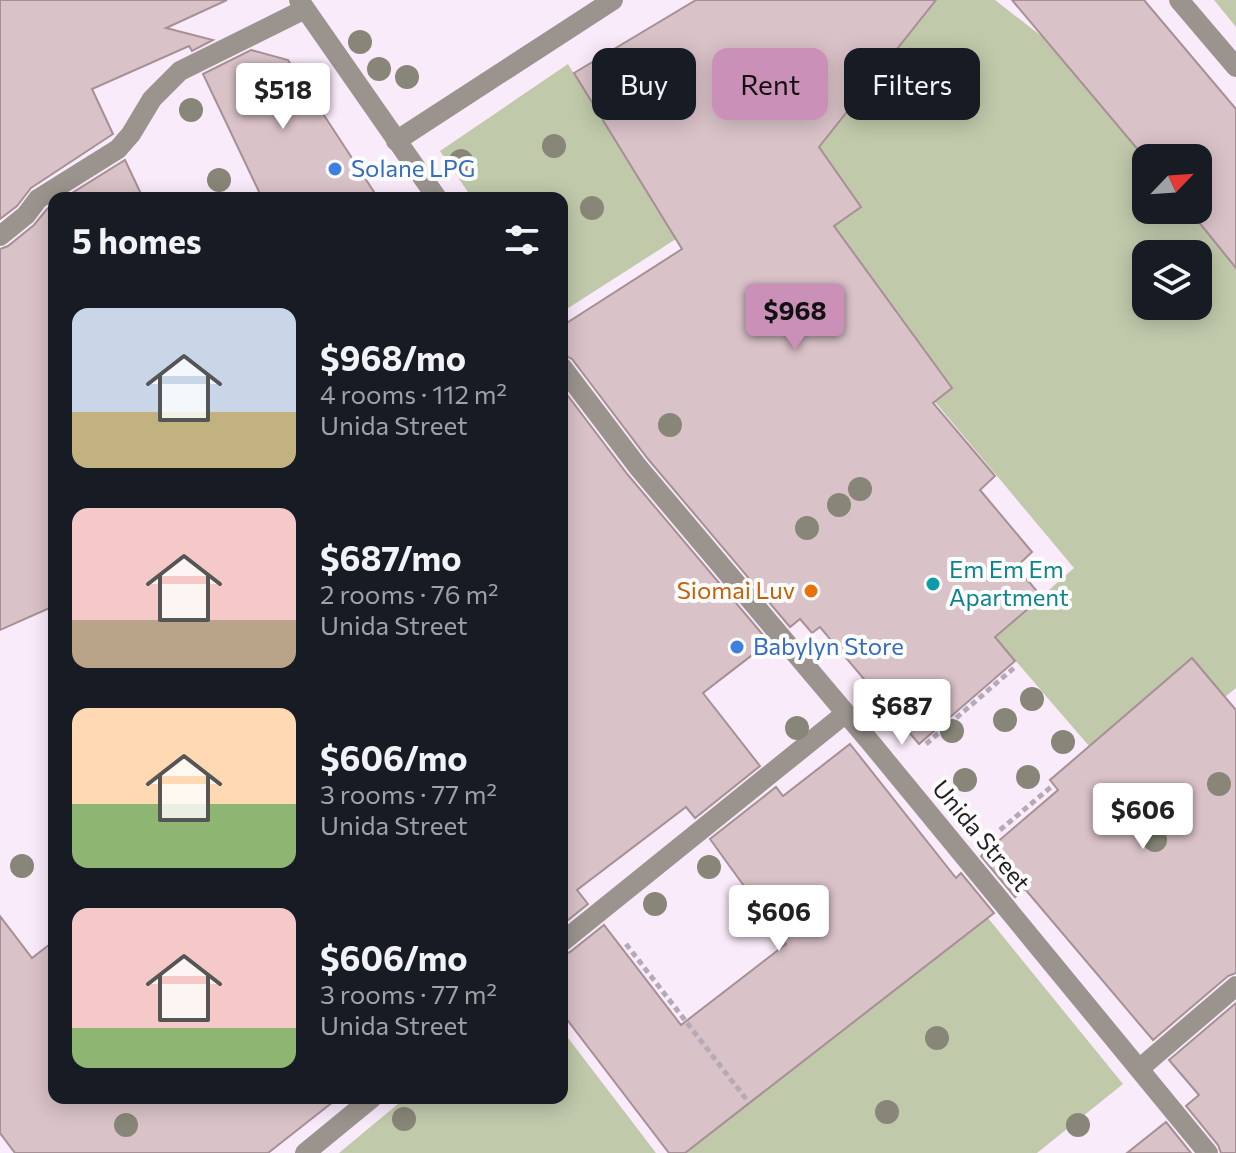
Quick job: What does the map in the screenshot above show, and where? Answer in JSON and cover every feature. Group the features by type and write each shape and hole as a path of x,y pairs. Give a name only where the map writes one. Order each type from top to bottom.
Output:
{"street":[{"path":"396,141 613,0"},
{"path":"1179,0 1236,67"},
{"path":"49,192 118,149 152,99 180,71 302,5 433,192"},
{"path":"0,236 48,193"},
{"name":"Unida Street","path":"568,375 638,467 846,713 1208,1153"},
{"path":"568,937 846,713"},
{"path":"1139,1069 1236,986"},
{"path":"305,1153 365,1104"}],"path":[{"path":"917,736 925,745 1015,667"},
{"path":"997,833 1051,787"},
{"path":"589,921 606,943 617,933 746,1099"}],"green space":[{"path":"937,0 995,0 1049,42 1134,144 1132,224 1201,224 1236,266 1236,688 1225,697 1192,658 1089,746 995,637 1074,568 935,402 952,388 830,229 861,207 819,147 844,116 844,120 980,120 980,48 898,48"},
{"path":"1214,0 1236,0 1236,27"},
{"path":"568,64 592,103 592,120 603,120 676,239 568,308 568,192 468,192 440,151"},
{"path":"988,918 1123,1084 1037,1153 685,1153"},
{"path":"568,1038 656,1153 339,1153 398,1104 568,1104"}],"building":[{"path":"0,0 227,0 166,28 213,40 192,51 189,46 92,89 113,134 31,188 17,206 0,219"},
{"path":"696,0 936,0 898,48 844,48 844,116 819,147 861,207 834,226 952,388 933,403 995,476 980,490 1032,552 1016,567 1042,597 995,637 1015,661 919,744 820,627 812,633 800,619 790,627 648,459 568,357 568,322 682,249 603,120 696,120 696,48 616,48"},
{"path":"1012,0 1144,0 1236,109 1236,268 1200,224 1212,224 1212,144 1133,144"},
{"path":"251,50 288,60 374,192 259,192 203,74"},
{"path":"592,62 592,102 574,73"},
{"path":"125,160 140,192 74,192"},
{"path":"47,209 48,609 0,630 0,249 34,225"},
{"path":"568,396 628,475 769,642 703,693 760,766 695,818 686,807 577,890 588,904 568,920"},
{"path":"1192,658 1236,710 1236,973 1228,976 1153,1040 1025,889 1015,897 981,856 1058,790 1050,780"},
{"path":"850,744 956,878 961,873 994,913 685,1153 669,1153 568,1021 568,953 604,925 681,1025 786,944 710,839 776,787 783,796"},
{"path":"0,916 32,958 48,946 48,1104 330,1104 268,1153 15,1153 0,1133"},
{"path":"1236,1003 1236,1153 1221,1153 1186,1106 1199,1095 1169,1060"},
{"path":"1166,1122 1191,1153 1127,1153"}],"place":[{"name":"Solane LPG","path":"335,169"},
{"name":"Em Em Em Apartment","path":"933,584"},
{"name":"Siomai Luv","path":"811,591"},
{"name":"Babylyn Store","path":"737,647"}]}
